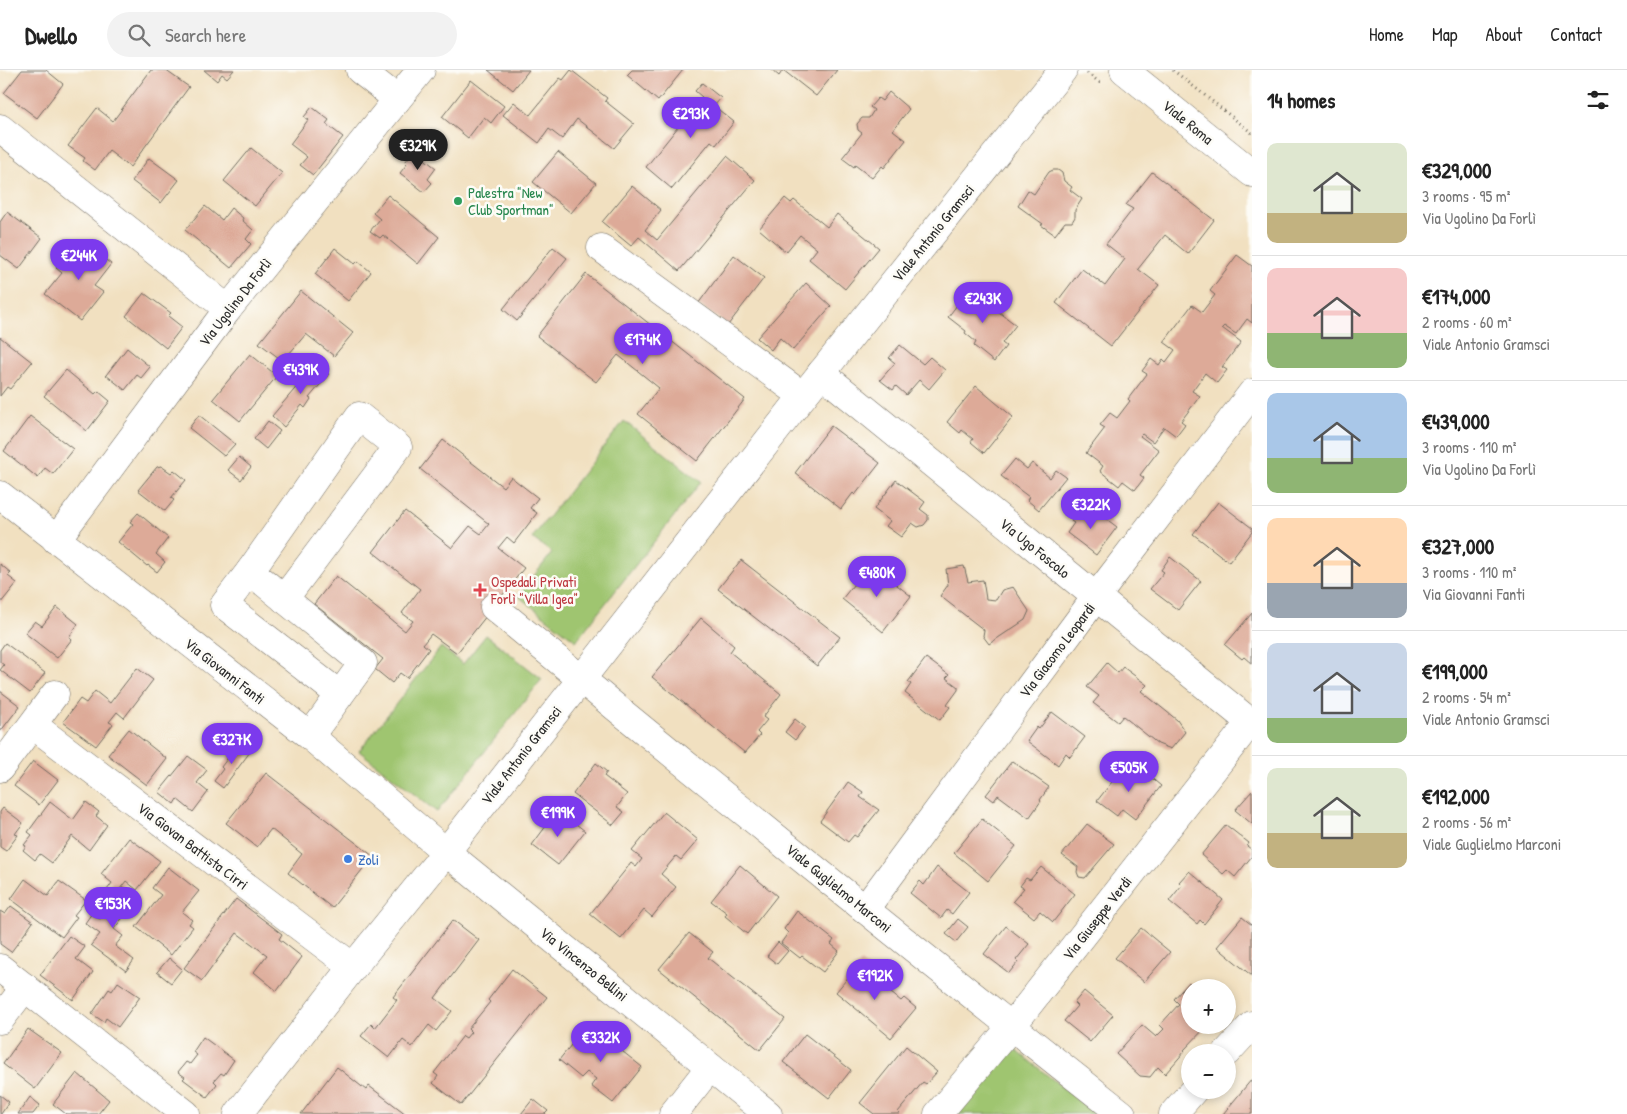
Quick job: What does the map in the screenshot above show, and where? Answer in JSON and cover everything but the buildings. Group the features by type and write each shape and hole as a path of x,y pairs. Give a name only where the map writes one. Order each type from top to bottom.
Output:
{"street":[{"path":"360,70 397,100"},
{"name":"Via Ugolino Da Forlì","path":"56,540 228,308 421,70"},
{"name":"Viale Antonio Gramsci","path":"238,1114 821,373 1063,70"},
{"name":"Viale Roma","path":"1113,77 1252,173"},
{"path":"0,128 228,308"},
{"path":"600,248 803,396"},
{"name":"Via Ugo Foscolo","path":"821,373 1096,598 1251,721"},
{"name":"Via Giacomo Leopardi","path":"865,909 1096,598 1252,393"},
{"path":"284,598 398,447 359,416 224,605 340,695"},
{"name":"Via Giovanni Fanti","path":"0,495 310,736 446,852"},
{"path":"250,571 363,663 310,736"},
{"name":"Viale Guglielmo Marconi","path":"494,607 580,680 1122,1114"},
{"path":"0,768 55,694"},
{"name":"Via Giuseppe Verdi","path":"938,1114 1012,1027 1251,721"},
{"name":"Via Giovan Battista Cirri","path":"33,725 353,967"},
{"name":"Via Vincenzo Bellini","path":"446,852 768,1114"},
{"path":"0,968 183,1113"},
{"path":"0,1020 25,987"},
{"path":"1234,1044 1252,1025"},
{"path":"673,1114 710,1067"},
{"path":"1172,1114 1186,1099"}],"path":[{"path":"1084,70 1113,77"},
{"path":"1173,70 1252,133"}],"green space":[{"path":"624,421 701,482 576,641 518,596 552,553 532,538"},
{"path":"486,635 542,679 437,812 359,751 441,647 463,664"},
{"path":"1012,1047 1096,1114 958,1114"}],"place":[{"name":"Palestra \"New Club Sportman\"","path":"458,201"},
{"name":"Ospedali Privati Forlì \"Villa Igea\"","path":"480,590"},
{"name":"Zoli","path":"348,859"}]}
